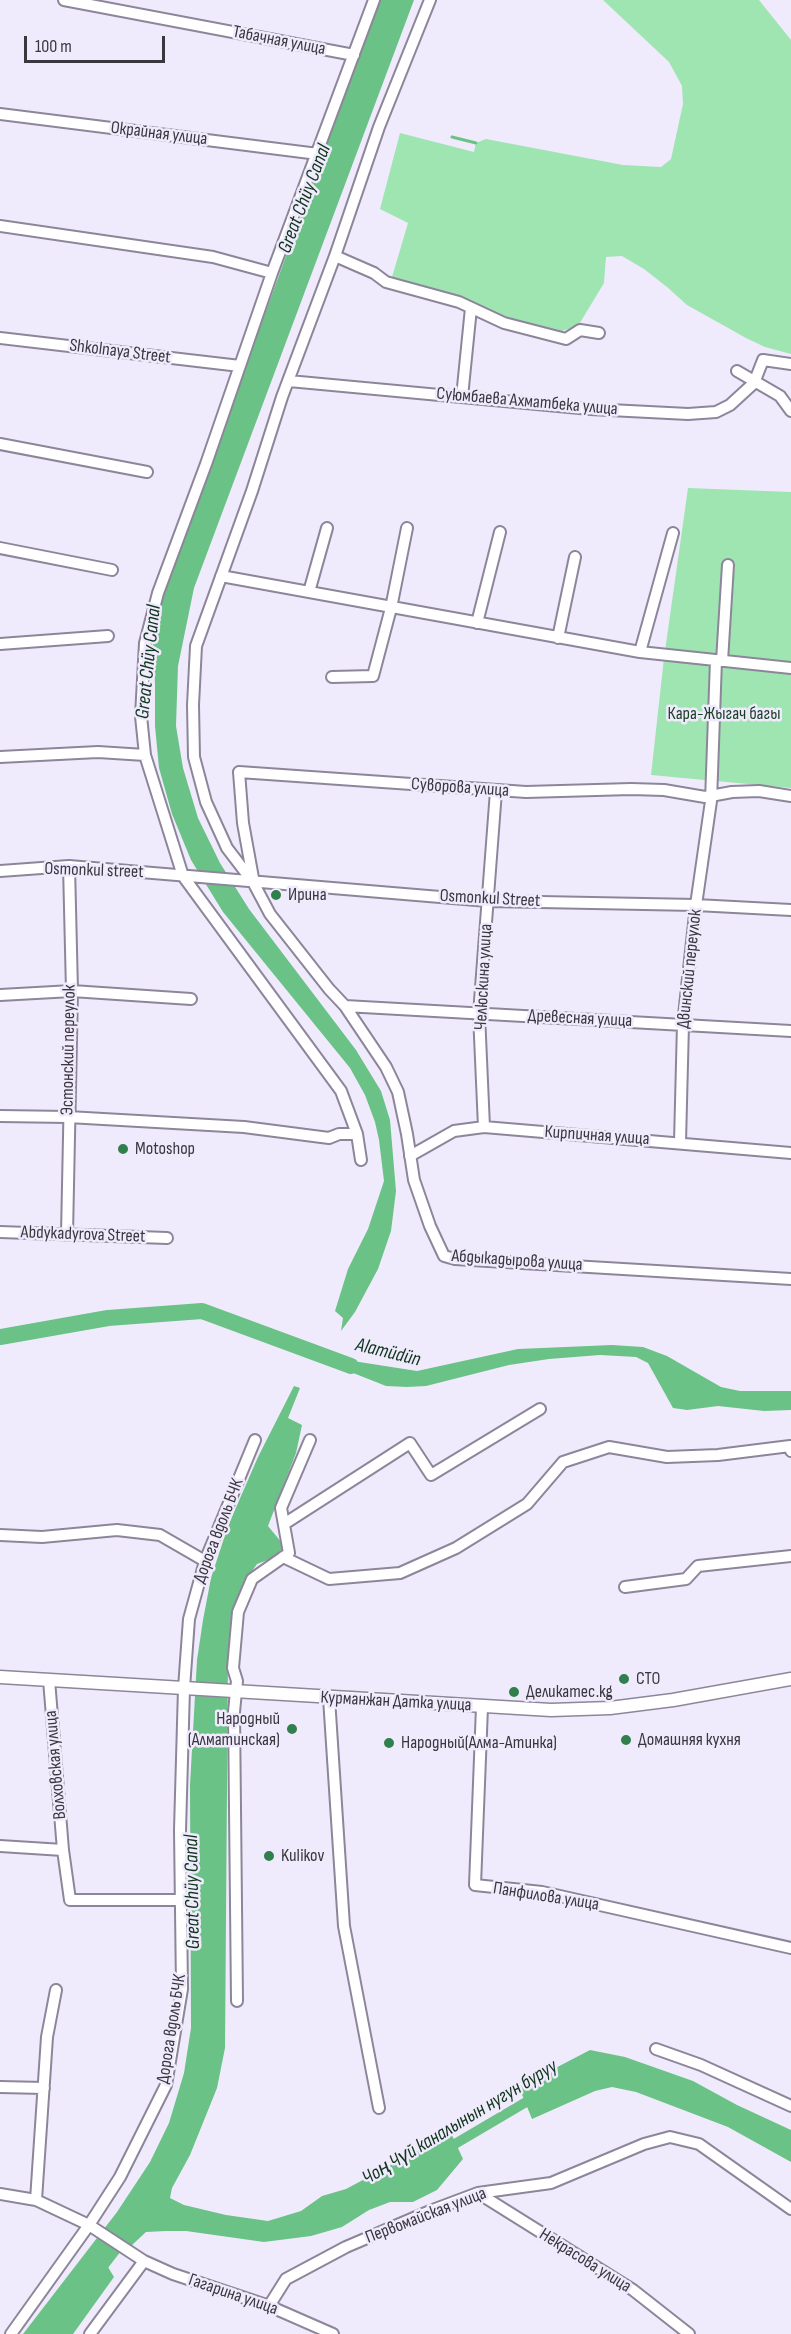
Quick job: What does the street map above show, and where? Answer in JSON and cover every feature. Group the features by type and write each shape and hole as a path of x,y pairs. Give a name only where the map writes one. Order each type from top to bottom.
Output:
{"main road":[{"name":"Курманжан Датка улица","path":"0,1677 551,1710 610,1707 681,1699 791,1679"}],"street":[{"name":"Табачная улица","path":"64,0 354,55"},
{"path":"361,1160 357,1134 341,1091 186,876 145,755 141,716 145,643 158,592 272,273 374,0"},
{"path":"249,881 227,848 206,802 194,757 193,705 196,646 379,127 430,0"},
{"name":"Окрайная улица","path":"0,114 318,154"},
{"path":"0,226 213,257 272,273"},
{"path":"335,256 374,273 386,282 459,302 504,323 566,339 580,330 599,333"},
{"path":"462,397 471,308"},
{"name":"Shkolnaya Street","path":"0,338 240,366"},
{"name":"Суюмбаева Ахматбека улица","path":"289,381 590,409 688,414 716,412 730,405 754,383 763,360 791,364"},
{"path":"737,371 754,383 780,396 791,411"},
{"path":"0,444 147,472"},
{"path":"309,592 327,528"},
{"path":"332,677 373,676 391,608 407,528"},
{"path":"477,623 500,532"},
{"path":"640,652 673,533"},
{"path":"0,548 112,570"},
{"path":"558,638 575,556"},
{"name":"Двинский переулок","path":"680,1142 683,1024 711,796 719,660 728,565"},
{"path":"220,576 640,652 791,668"},
{"path":"0,644 108,636"},
{"path":"0,757 98,752 145,755"},
{"name":"Суворова улица","path":"249,881 239,772 496,790 664,790 705,797 759,790 791,796"},
{"name":"Челюскина улица","path":"484,1127 479,1014 496,790"},
{"name":"Osmonkul street","path":"0,871 69,866 186,876"},
{"name":"Эстонский переулок","path":"67,1234 72,991 69,866"},
{"name":"Osmonkul Street","path":"186,876 488,901 696,905 791,910"},
{"name":"Абдыкадырова улица","path":"249,881 270,914 345,1006 386,1067 398,1092 414,1180 429,1226 444,1256 455,1259 791,1279"},
{"path":"0,995 72,991 191,999"},
{"name":"Древесная улица","path":"345,1006 791,1031"},
{"path":"0,1116 68,1117 244,1127 329,1138 339,1134 357,1134"},
{"name":"Кирпичная улица","path":"410,1156 454,1131 484,1127 791,1153"},
{"name":"Abdykadyrova Street","path":"0,1232 167,1238"},
{"path":"284,1524 410,1443 432,1475 540,1409"},
{"name":"Дорога вдоль БЧК","path":"11,2334 92,2227 166,2085 182,1989 180,1830 189,1619 205,1561 255,1440"},
{"path":"237,2001 234,1712 237,1681 233,1668 238,1612 252,1579 289,1553 281,1508 310,1440"},
{"path":"283,1557 329,1579 400,1573 456,1548 527,1504 563,1462 609,1447 667,1457 718,1455 790,1446 791,1451"},
{"path":"0,1535 42,1537 117,1530 160,1535 205,1561"},
{"path":"626,1587 686,1579 698,1566 791,1556"},
{"name":"Волховская улица","path":"49,1680 63,1850 70,1900 182,1900"},
{"path":"328,1698 344,1926 379,2108"},
{"name":"Панфилова улица","path":"482,1707 475,1886 542,1892 791,1948"},
{"path":"0,1846 63,1850"},
{"path":"36,2200 47,2037 56,1990"},
{"path":"656,2049 701,2065 791,2106"},
{"path":"0,2087 44,2088"},
{"name":"Первомайская улица","path":"269,2306 286,2279 296,2273 346,2247 430,2211 478,2193 550,2183 644,2144 670,2137 699,2144 791,2209"},
{"name":"Некрасова улица","path":"478,2193 633,2290 689,2334"},
{"name":"Гагарина улица","path":"0,2194 36,2200 92,2227 133,2254 172,2274 269,2306 333,2334"},
{"path":"90,2334 144,2260"}],"green space":[{"path":"603,0 759,0 791,40 791,354 765,347 687,305 644,269 622,256 606,257 604,283 578,326 555,333 509,321 459,298 392,277 408,223 380,209 400,133 474,152 476,143 486,139 623,165 661,167 671,159 683,104 682,86 669,62"},
{"name":"Кара-Жыгач багы","path":"688,488 791,492 791,788 651,775 664,658"}],"water":[{"path":"380,0 414,0 194,588 178,666 176,726 183,768 198,818 220,863 249,909 356,1050 381,1091 390,1120 396,1191 391,1231 378,1269 355,1312 341,1331 343,1318 335,1311 348,1269 368,1229 384,1181 375,1122 365,1095 350,1068 223,912 191,860 172,814 159,768 155,726 152,633 165,586"},
{"path":"612,1345 643,1347 667,1356 721,1387 740,1391 791,1391 791,1410 764,1411 718,1406 687,1410 673,1408 648,1363 636,1357 600,1355 549,1359 509,1365 426,1386 407,1387 386,1386 328,1363 334,1354 353,1361 417,1371 518,1349"},
{"path":"294,1386 300,1388 288,1418 302,1425 296,1453 268,1526 282,1543 282,1549 273,1558 257,1564 252,1571 244,1591 228,1660 225,2048 217,2088 190,2155 172,2188 170,2198 184,2205 226,2215 268,2221 301,2211 322,2196 346,2189 451,2133 463,2159 437,2190 413,2202 390,2202 369,2210 342,2227 311,2236 264,2242 186,2231 146,2232 131,2246 120,2238 105,2262 114,2277 73,2334 23,2334 117,2212 150,2162 169,2123 184,2073 191,2028 190,1785 197,1660 203,1620 211,1578 228,1526 258,1457"},
{"path":"590,2050 625,2057 693,2081 791,2130 791,2162 728,2127 636,2092 612,2087 595,2091 532,2119 519,2087"}],"waterway":[{"path":"452,137 476,143"},
{"name":"Alamüdün","path":"0,1337 108,1318 202,1311 351,1366"},
{"name":"Чоң Чүй каналынын нугун буруу","path":"443,2151 538,2095"},
{"name":"Great Chüy Canal","path":"97,2274 124,2239"}],"place":[{"name":"Ирина","path":"276,895"},
{"name":"Motoshop","path":"123,1149"},
{"name":"СТО","path":"624,1679"},
{"name":"Деликатес.kg","path":"514,1692"},
{"name":"Народный (Алматинская)","path":"292,1729"},
{"name":"Домашняя кухня","path":"626,1740"},
{"name":"Народный(Алма-Атинка)","path":"389,1743"},
{"name":"Kulikov","path":"269,1856"}]}
